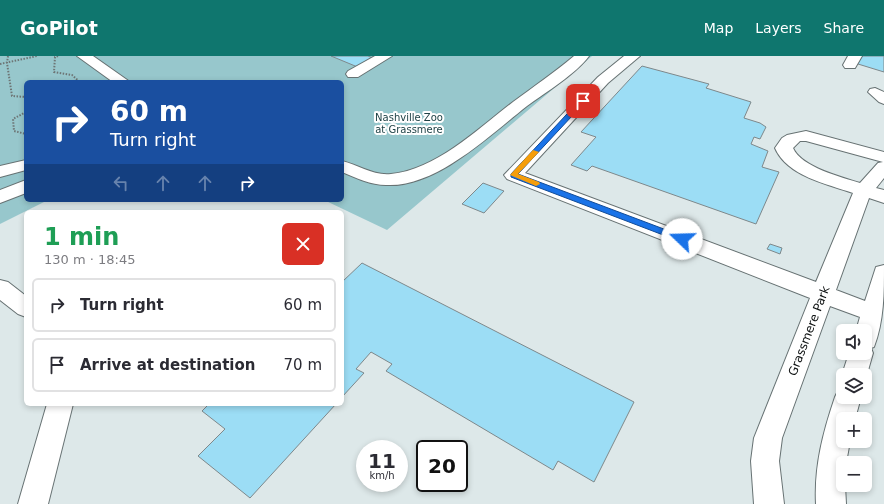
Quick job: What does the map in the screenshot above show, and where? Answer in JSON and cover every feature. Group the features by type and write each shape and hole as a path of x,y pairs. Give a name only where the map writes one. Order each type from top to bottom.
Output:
{"street":[{"path":"84,56 120,80"},
{"path":"352,74 385,56"},
{"path":"344,167 360,174 389,180 406,178 431,168 479,136 582,56"},
{"path":"633,56 603,80 513,175 873,313"},
{"path":"874,193 800,166 784,153 785,145 790,139 795,137 809,136 884,157"},
{"path":"0,172 24,166"},
{"name":"Grassmere Park","path":"769,504 765,461 768,438 824,293 874,193 884,167"},
{"path":"0,196 24,187"},
{"path":"870,324 884,273"},
{"path":"0,288 24,306"},
{"path":"831,504 830,490 833,452 846,404"},
{"path":"33,504 59,406"}],"path":[{"path":"8,56 6,63 12,96 24,97"},
{"path":"0,64 37,56"},
{"path":"58,56 54,57 54,72 72,75 78,80"},
{"path":"24,113 13,119 14,131 24,134"}],"green space":[{"name":"Nashville Zoo at Grassmere","path":"0,56 592,56 387,230 328,202 344,202 344,80 24,80 24,202 44,202 28,210 24,210 24,212 0,224"}],"building":[{"path":"331,56 368,56 377,60 360,68"},
{"path":"859,56 884,56 884,72 856,63"},
{"path":"642,66 709,84 706,88 751,102 744,118 760,123 766,127 760,139 754,137 751,144 768,151 762,167 779,172 756,224 592,166 587,171 571,165 596,137 581,132"},
{"path":"483,183 504,191 484,213 462,204"},
{"path":"770,244 782,248 780,254 767,249"},
{"path":"362,263 634,402 594,482 558,461 553,470 386,371 392,364 371,352 356,369 364,373 344,395 344,280"},
{"path":"207,406 334,406 250,498 198,456 225,429 202,411"}],"slow traffic":[{"path":"535,152 513,175 536,184"}],"route":[{"path":"583,101 513,175 682,239"}]}
